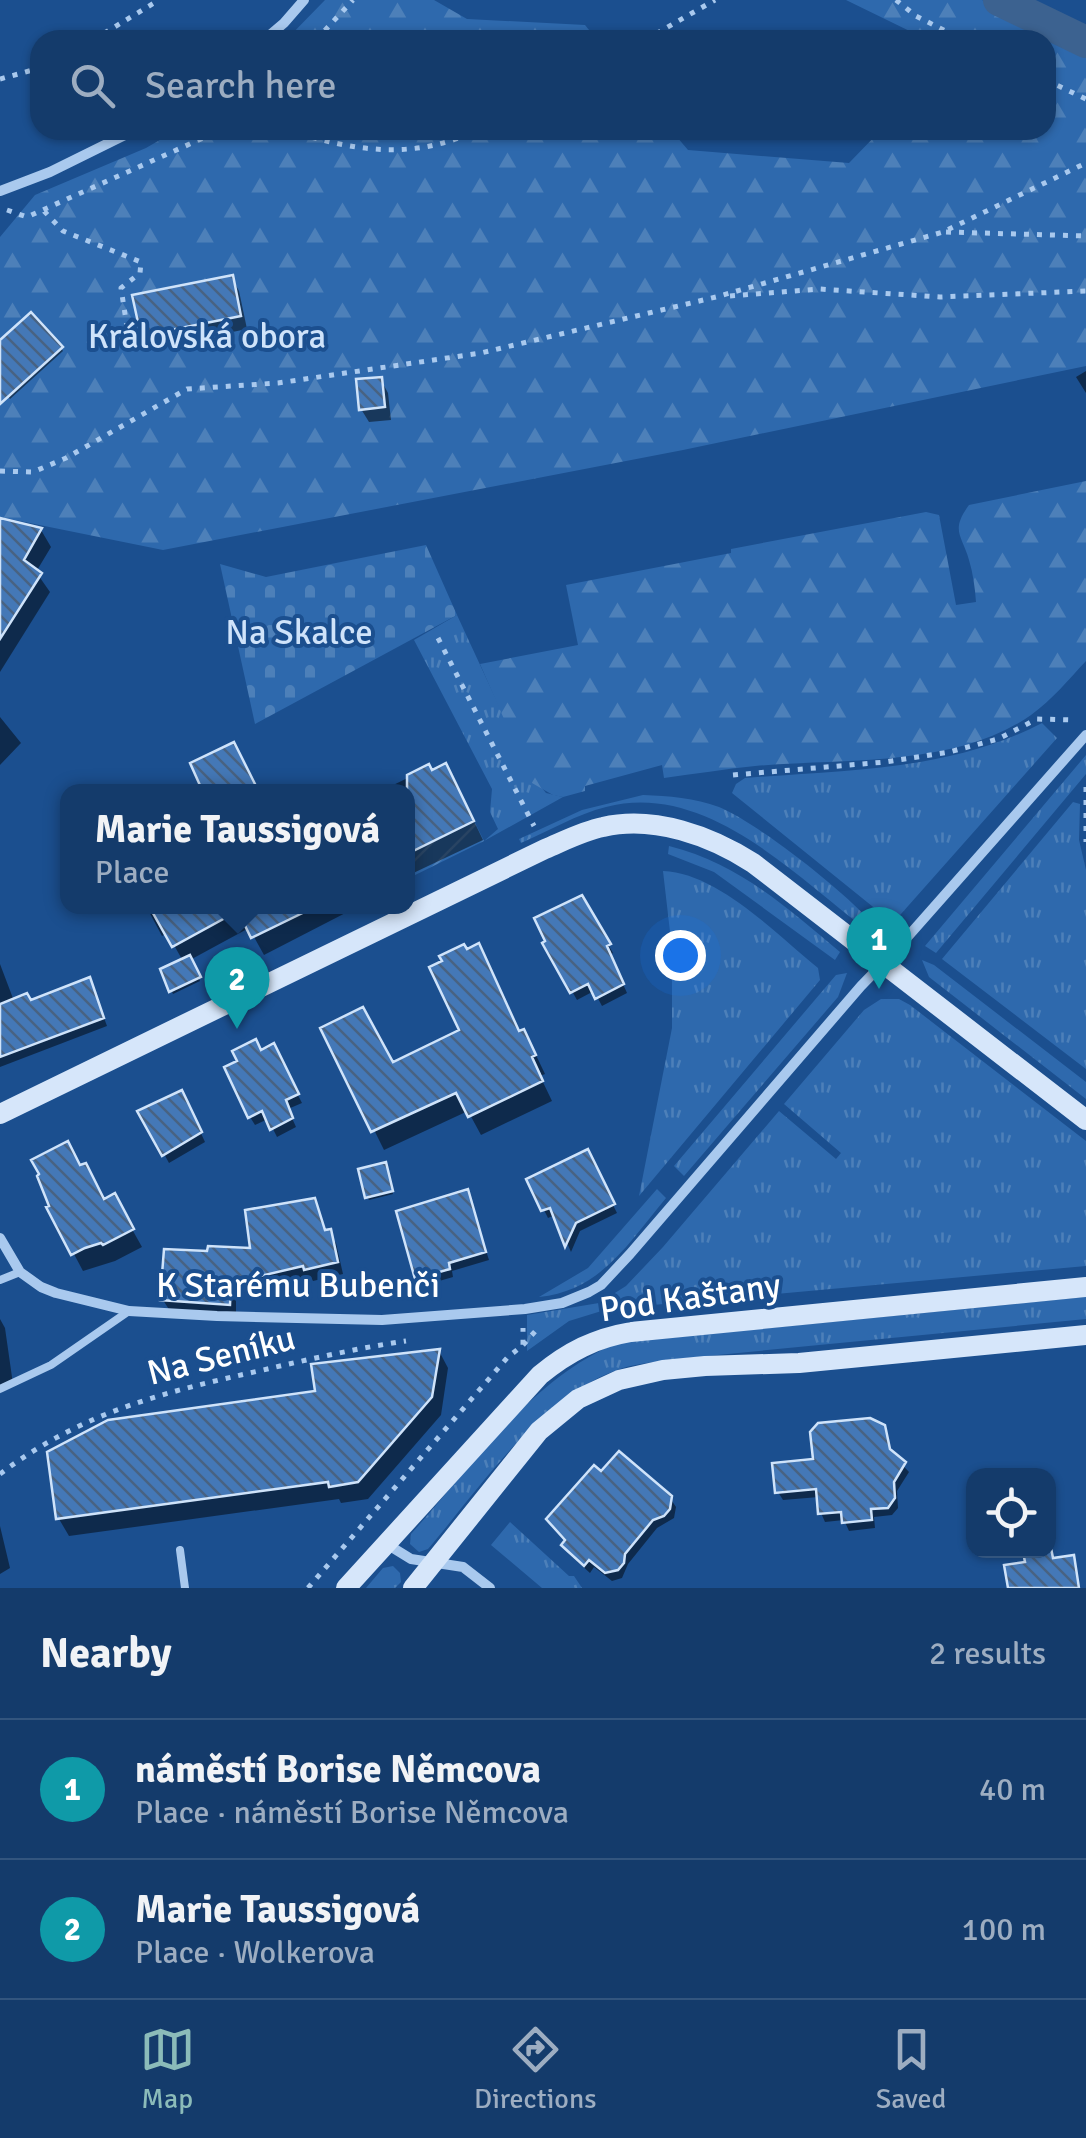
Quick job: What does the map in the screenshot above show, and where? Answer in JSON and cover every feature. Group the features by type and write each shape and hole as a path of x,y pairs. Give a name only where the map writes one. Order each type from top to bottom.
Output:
{"main road":[{"path":"415,912 545,849 604,826 662,826 704,837 734,851 1086,1120"},
{"path":"0,1114 411,914"},
{"name":"Pod Kaštany","path":"346,1588 540,1375 592,1342 630,1332 1086,1287"},
{"name":"Pod Kaštany","path":"412,1588 539,1432 578,1399 619,1380 677,1369 799,1362 1086,1335"}],"street":[{"path":"276,30 304,0"},
{"path":"0,191 115,140"},
{"name":"K Starému Bubenči","path":"20,1272 56,1293 129,1310 382,1320 562,1303 589,1292 613,1273 861,986 1086,735"},
{"path":"0,1238 20,1272"},
{"path":"385,1543 410,1559 463,1568 490,1588"}],"lane":[{"path":"0,1280 20,1272"},
{"path":"0,1388 52,1365 129,1310"},
{"path":"180,1550 186,1588"}],"path":[{"path":"110,30 159,0"},
{"path":"325,30 353,0"},
{"path":"663,30 716,0"},
{"path":"896,0 943,30"},
{"path":"0,79 30,71"},
{"path":"1056,85 1086,99"},
{"path":"0,207 27,217 200,140"},
{"path":"320,140 343,147 408,151 454,140"},
{"path":"0,471 33,472 50,465 187,388 278,383 481,353 716,297 943,232 1086,164"},
{"path":"44,210 63,231 141,262 140,273 121,288 127,327"},
{"path":"943,232 1086,236"},
{"path":"716,297 819,290 940,297 1086,292"},
{"path":"368,370 369,378"},
{"path":"438,638 534,826"},
{"path":"733,776 949,752 998,738 1037,719 1086,720"},
{"path":"1086,787 1086,842"},
{"path":"308,1588 507,1358 523,1346 524,1335"},
{"name":"Na Seníku","path":"0,1474 26,1455 125,1404 314,1358 413,1340"}],"green space":[{"path":"325,0 434,0 467,19 585,25 589,30 296,30"},
{"name":"Královská obora","path":"846,0 982,0 1046,30 908,30"},
{"name":"Královská obora","path":"1056,35 1086,49 1086,366 683,450 163,550 0,517 0,237 35,195 160,140 680,140 688,150 849,163 871,140 1056,140"},
{"path":"1086,481 1086,661 1031,715 968,744 898,757 755,766 664,778 662,765 585,786 585,791 563,797 532,783 480,664 578,645 566,585 926,512 939,515 956,605 976,602 972,570 959,527 969,505"},
{"name":"Na Skalce","path":"426,545 457,615 255,724 220,564 266,577"},
{"path":"457,615 530,773 546,793 563,797 484,841 498,829 490,812 492,789 414,640"},
{"path":"1042,723 1057,738 893,923 732,793 745,778 897,766 971,751"},
{"path":"1086,755 1086,774 936,953 925,946"},
{"path":"643,795 701,801 735,815 838,890 867,918 867,930 747,838 679,808 643,803 606,807 521,843 519,839 582,810"},
{"path":"1073,802 1080,804 1079,840 1086,870 1086,1069 942,959"},
{"path":"474,821 484,841 415,875 415,850"},
{"path":"669,846 717,863 760,889 840,952 835,960 714,872 668,854"},
{"path":"663,871 684,874 725,894 818,968 820,980 639,1196 672,1028 672,949"},
{"path":"922,960 934,965 1086,1082 1086,1099 929,977"},
{"path":"847,973 838,997 684,1176 674,1166 836,975"},
{"path":"881,999 899,999 910,1005 1086,1141 1086,1266 608,1309 569,1321 527,1351 527,1315 599,1303 626,1286 779,1111 836,1159 841,1153 784,1104 864,1010"},
{"path":"657,1189 666,1198 612,1262 580,1285 539,1297 588,1268"},
{"path":"1086,1297 1086,1319 676,1359 623,1368 594,1380 540,1420 428,1549 419,1552 410,1544 411,1534 530,1401 557,1378 617,1343"},
{"path":"510,1522 569,1576 574,1576 582,1588 542,1588 491,1545"},
{"path":"393,1566 400,1573 401,1582 395,1588 366,1588 383,1568"}],"building":[{"path":"233,275 241,316 141,336 132,295"},
{"path":"31,312 63,347 0,404 0,340"},
{"path":"382,377 385,407 359,410 356,379"},
{"path":"0,518 42,528 24,560 42,573 0,639"},
{"path":"234,742 255,784 199,784 190,763"},
{"path":"446,763 474,821 415,850 415,784 407,784 407,775 429,764 432,770"},
{"path":"582,895 611,944 607,946 624,984 595,999 588,984 570,993 542,943 545,941 534,918"},
{"path":"153,914 232,914 172,947"},
{"path":"239,914 300,914 251,938"},
{"path":"479,943 519,1031 524,1029 543,1081 468,1117 456,1093 371,1132 320,1028 363,1007 393,1062 459,1030 429,967 442,961 439,956 464,944 467,949"},
{"path":"190,955 201,977 169,992 160,969"},
{"path":"90,977 104,1018 0,1057 0,1004 27,993 31,1000"},
{"path":"256,1039 261,1050 274,1043 299,1094 286,1100 293,1118 270,1130 262,1111 248,1118 224,1067 237,1061 232,1051"},
{"path":"182,1090 202,1132 162,1156 137,1111"},
{"path":"68,1141 80,1165 86,1163 104,1199 115,1193 134,1229 71,1255 46,1207 49,1206 39,1174 31,1160"},
{"path":"588,1149 615,1204 576,1223 565,1247 550,1208 541,1211 526,1179"},
{"path":"386,1162 393,1191 365,1198 358,1169"},
{"path":"468,1189 486,1252 449,1263 450,1269 415,1279 396,1211"},
{"path":"315,1198 325,1230 331,1229 338,1262 231,1283 230,1305 160,1300 164,1249 250,1248 245,1210"},
{"path":"440,1349 432,1397 358,1482 329,1487 328,1482 56,1519 47,1452 108,1420 315,1391 311,1364"},
{"path":"870,1418 885,1425 890,1449 906,1462 894,1482 895,1498 888,1508 871,1509 872,1520 842,1523 841,1512 818,1514 816,1489 775,1493 772,1463 813,1459 810,1432 818,1423"},
{"path":"619,1451 672,1496 670,1509 653,1520 625,1554 618,1570 605,1573 589,1560 584,1566 561,1545 565,1540 546,1519 594,1465 601,1471"},
{"path":"1074,1555 1079,1588 1008,1588 1004,1565 1025,1562 1024,1558"}],"waterway":[{"path":"999,0 1086,42"}],"place":[{"name":"náměstí Borise Němcova","path":"879,989"},
{"name":"Marie Taussigová","path":"237,1029"}]}
